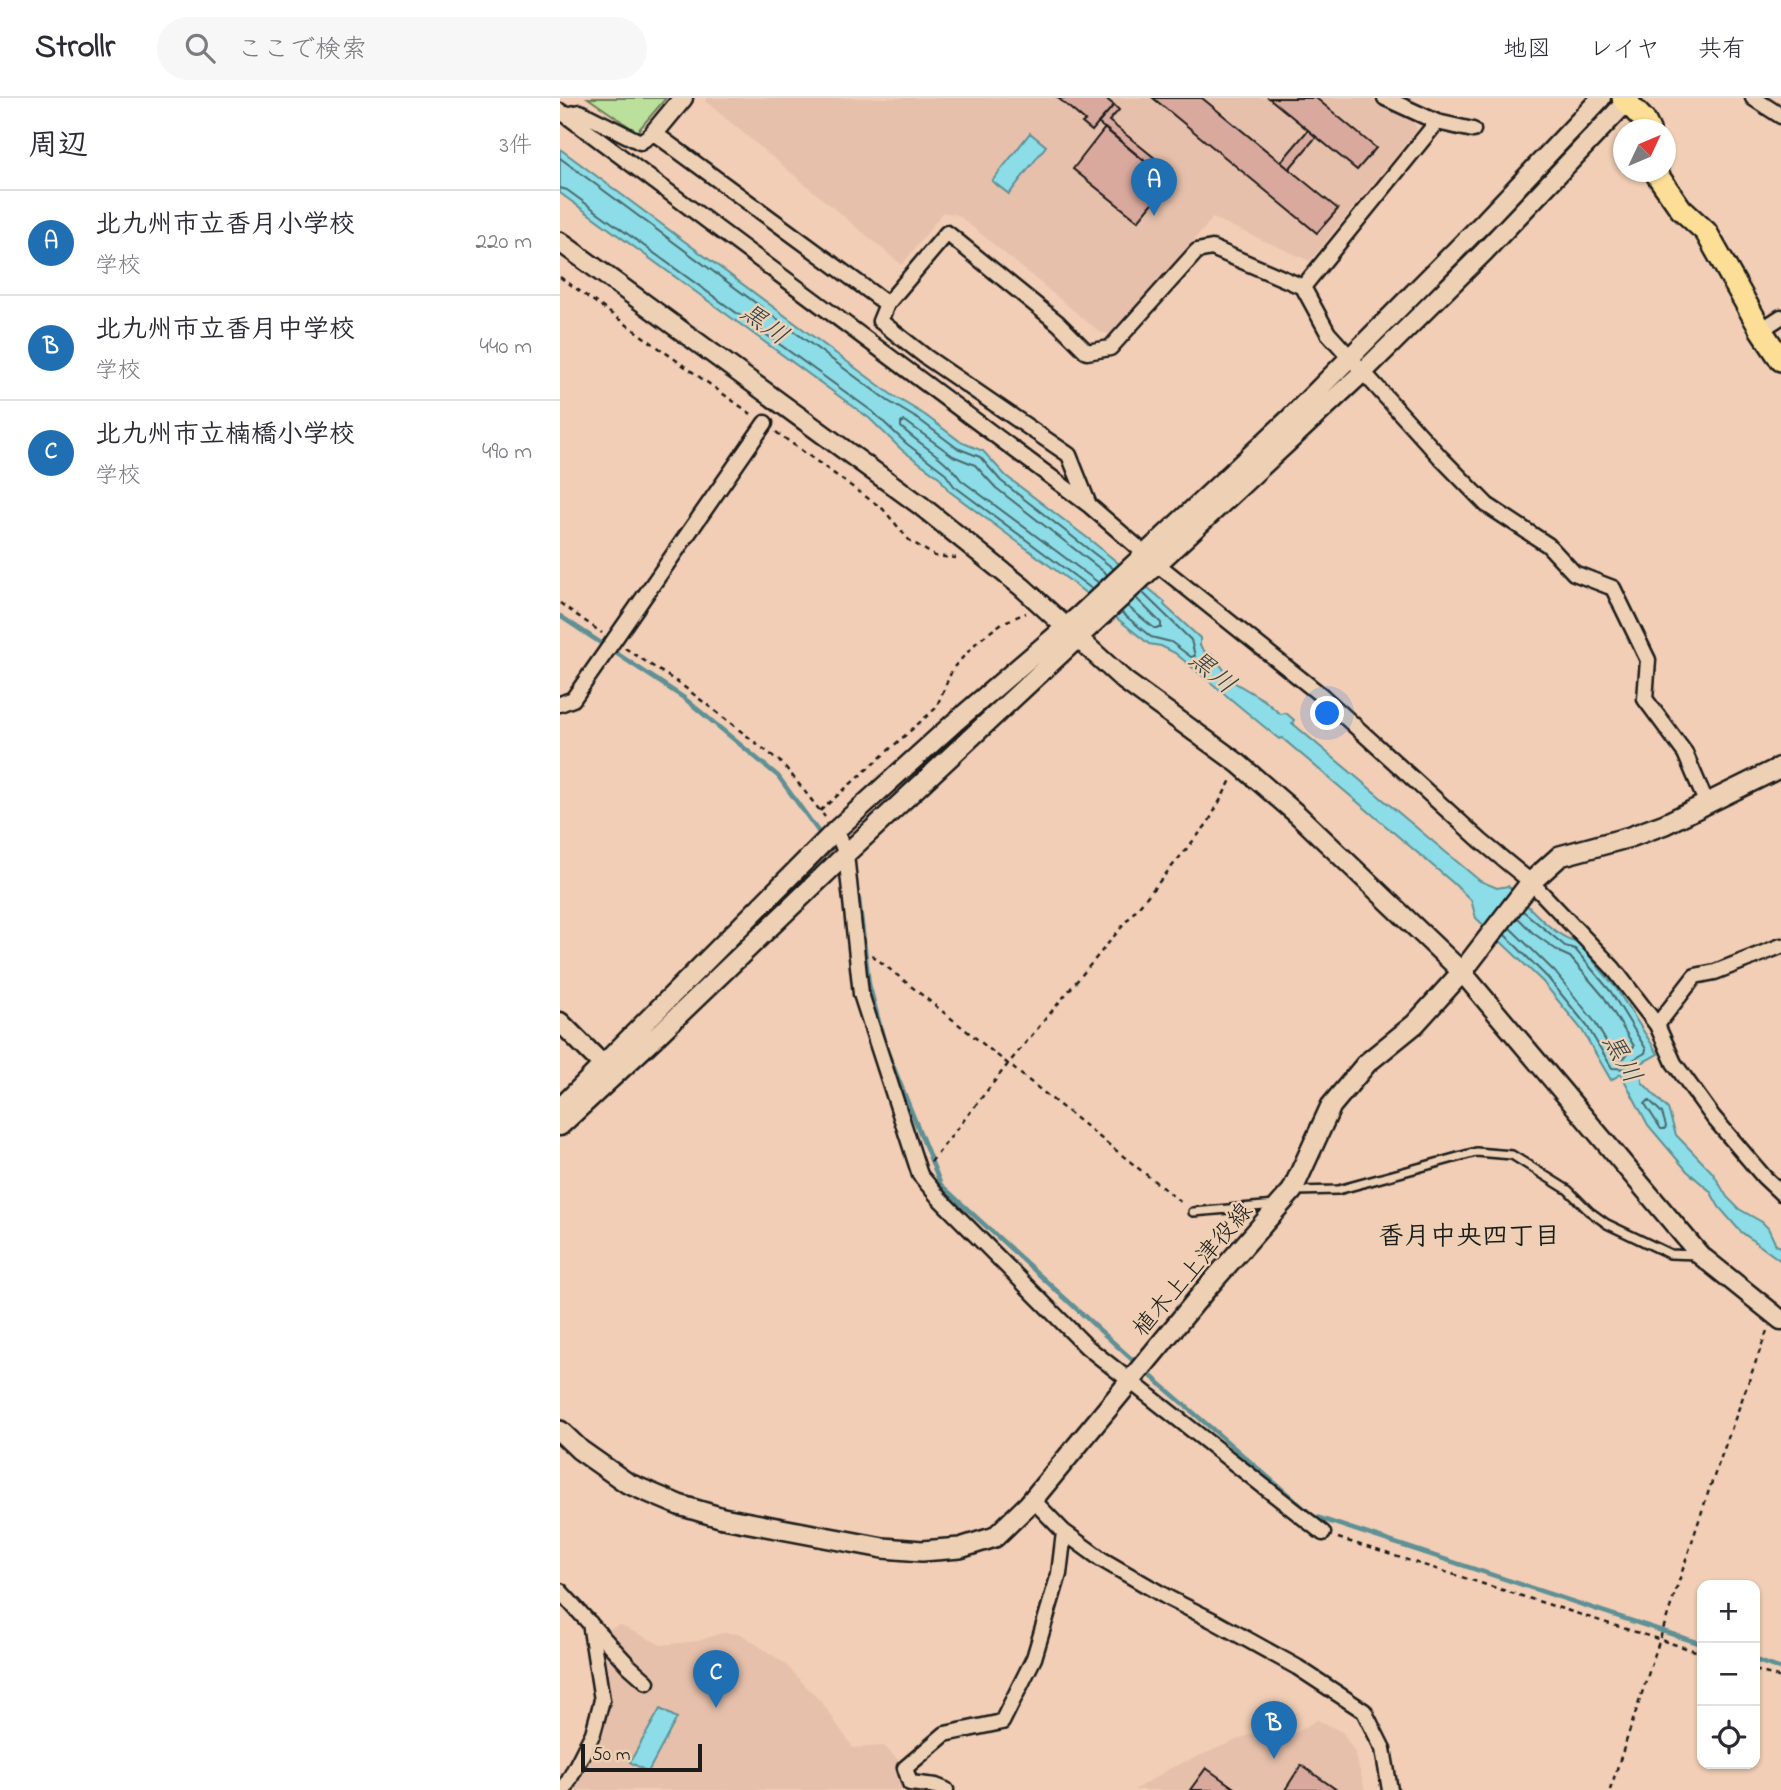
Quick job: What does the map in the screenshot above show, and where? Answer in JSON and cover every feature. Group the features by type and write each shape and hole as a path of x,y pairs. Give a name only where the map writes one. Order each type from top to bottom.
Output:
{"main road":[{"path":"1627,99 1643,119"},
{"path":"1662,182 1681,209 1706,232 1781,360"},
{"name":"植木上上津役線","path":"560,1431 580,1450 627,1483 679,1505 723,1518 883,1548 922,1551 960,1548 995,1537 1032,1500 1206,1289 1286,1198 1331,1106 1367,1063 1415,1024 1462,972 1527,887 1560,856 1630,837 1665,824 1781,767"}],"street":[{"path":"562,113 580,112 640,142 654,133 683,98"},
{"path":"1385,98 1437,122 1473,130"},
{"path":"560,1126 659,1034 1151,559 1485,222 1601,98"},
{"path":"1753,98 1781,116"},
{"path":"1151,559 1363,372 1493,242 1627,99"},
{"path":"562,113 1090,506 1151,559 1321,695 1481,841 1613,968 1657,1025 1674,1063 1713,1117 1781,1193"},
{"path":"1303,287 1437,122"},
{"path":"654,133 887,304"},
{"path":"1090,506 1069,455 926,357 880,321 887,304 947,233 1058,323 1087,352 1110,348 1197,251 1212,248 1303,287 1328,333 1487,505 1548,545 1574,573 1613,588 1648,660 1645,699 1685,753 1706,802"},
{"path":"560,242 920,505 1042,606 1125,681 1239,764 1298,815 1462,972 1700,1255 1777,1318"},
{"path":"1761,330 1781,317"},
{"path":"560,704 573,699 765,423"},
{"path":"560,1108 836,830 954,723 1071,634"},
{"path":"836,830 846,854 861,994 920,1175 940,1199 1087,1347 1322,1533"},
{"path":"1657,1025 1695,976 1714,972 1781,946"},
{"path":"560,1022 603,1065"},
{"path":"1032,1500 1064,1532 1101,1559 1297,1667 1364,1711 1383,1749 1390,1790"},
{"path":"946,1790 910,1783 905,1768 945,1734 1002,1722 1034,1658 1059,1574 1064,1532"},
{"path":"560,1591 647,1682"},
{"path":"564,1790 593,1733 602,1700 590,1623"}],"lane":[{"path":"1193,1212 1338,1190 1476,1152 1512,1155 1568,1190 1607,1224 1670,1254 1700,1255"}],"path":[{"path":"560,277 883,509 909,540 935,556 959,558"},
{"path":"560,603 683,686 783,764 836,830"},
{"path":"820,811 936,708 953,668 978,641 1002,623 1042,606"},
{"path":"920,1175 1008,1064 1208,823 1239,764"},
{"path":"855,942 1193,1212"},
{"path":"1610,1790 1757,1353 1777,1318"},
{"path":"1322,1533 1697,1651"},
{"path":"1760,1672 1781,1678"}],"shaded area":[{"path":"707,98 1369,98 1412,119 1417,130 1310,261 1213,218 1113,334 1101,333 958,215 943,212 902,265 705,101"},
{"path":"620,1625 661,1645 698,1641 722,1633 741,1634 784,1663 823,1704 853,1748 884,1746 928,1790 571,1790 598,1735 598,1639 606,1630"},
{"path":"1317,1720 1342,1732 1354,1751 1365,1790 1134,1790 1173,1767 1258,1731 1284,1740"}],"green space":[{"path":"588,98 666,98 637,132"}],"water":[{"path":"1030,133 1046,146 1009,194 992,181"},
{"name":"黒川","path":"560,149 892,395 961,442 983,451 1006,476 1094,543 1165,602 1164,605 1200,638 1200,646 1214,656 1232,681 1264,700 1280,714 1286,713 1294,720 1292,723 1480,881 1497,888 1508,886 1550,927 1577,941 1616,988 1658,1054 1638,1065 1642,1082 1668,1109 1676,1135 1713,1173 1727,1197 1739,1209 1768,1228 1776,1245 1781,1247 1781,1261 1740,1231 1719,1207 1710,1191 1687,1171 1648,1125 1621,1074 1611,1080 1582,1030 1543,982 1476,918 1471,900 1452,882 1282,738 1279,739 1175,653 1149,644 1073,583 949,491 939,477 902,450 869,418 560,193"},
{"path":"660,1709 677,1718 648,1772 630,1762"}],"building":[{"path":"1058,98 1105,98 1114,105 1092,131 1082,123 1085,121"},
{"path":"1153,98 1202,98 1338,209 1317,233"},
{"path":"1269,98 1316,98 1376,148 1357,170"},
{"path":"1114,105 1119,110 1109,121 1172,172 1166,179 1098,123"},
{"path":"1105,128 1170,182 1138,221 1073,169"},
{"path":"1308,130 1316,137 1289,169 1281,162"},
{"path":"1301,1765 1337,1790 1285,1790"},
{"path":"1206,1768 1237,1790 1190,1790"}],"waterway":[{"path":"560,616 684,698 778,776 823,838"},
{"path":"856,894 859,899 869,984 886,1048 941,1185 1138,1365"},
{"path":"1144,1370 1313,1516 1699,1643"},
{"path":"1760,1662 1781,1669"}],"place":[{"name":"北九州市立香月小学校","path":"1154,216"},
{"name":"北九州市立楠橋小学校","path":"716,1708"},
{"name":"北九州市立香月中学校","path":"1274,1759"}],"district":[{"name":"香月中央四丁目","path":"1469,1235"}]}
